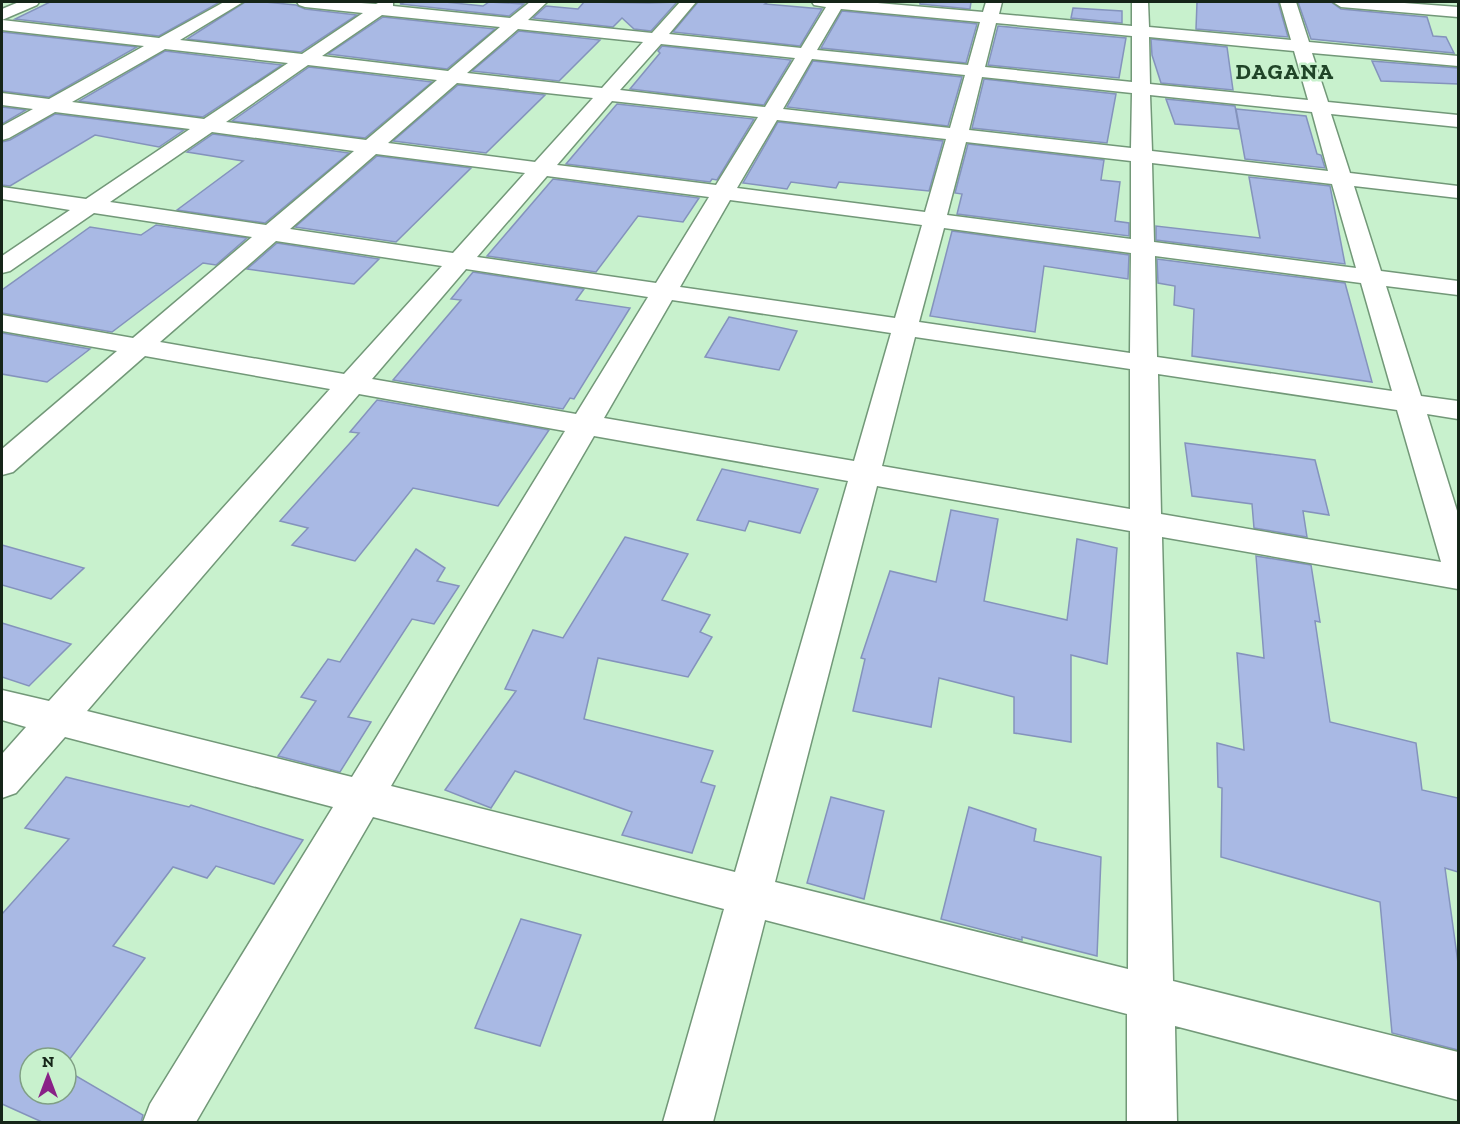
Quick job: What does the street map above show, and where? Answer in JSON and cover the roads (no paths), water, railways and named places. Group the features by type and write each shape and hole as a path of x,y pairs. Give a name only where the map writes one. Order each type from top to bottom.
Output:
{"street":[{"path":"2,15 31,2"},
{"path":"2,134 235,2"},
{"path":"305,2 386,5 514,23 1458,121"},
{"path":"2,465 538,2"},
{"path":"2,781 688,2"},
{"path":"168,1122 806,53 831,2 1140,16 1302,46 1458,61"},
{"path":"1288,2 1458,565"},
{"path":"1341,2 1451,8 1458,26"},
{"path":"2,266 386,5"},
{"path":"688,1122 992,9"},
{"path":"1140,16 1152,1122"},
{"path":"2,25 1458,192"},
{"path":"2,99 1458,288"},
{"path":"2,193 1458,410"},
{"path":"2,323 1458,577"},
{"path":"2,705 1458,1076"}],"district":[{"name":"DAGANA","path":"1285,71"}]}
